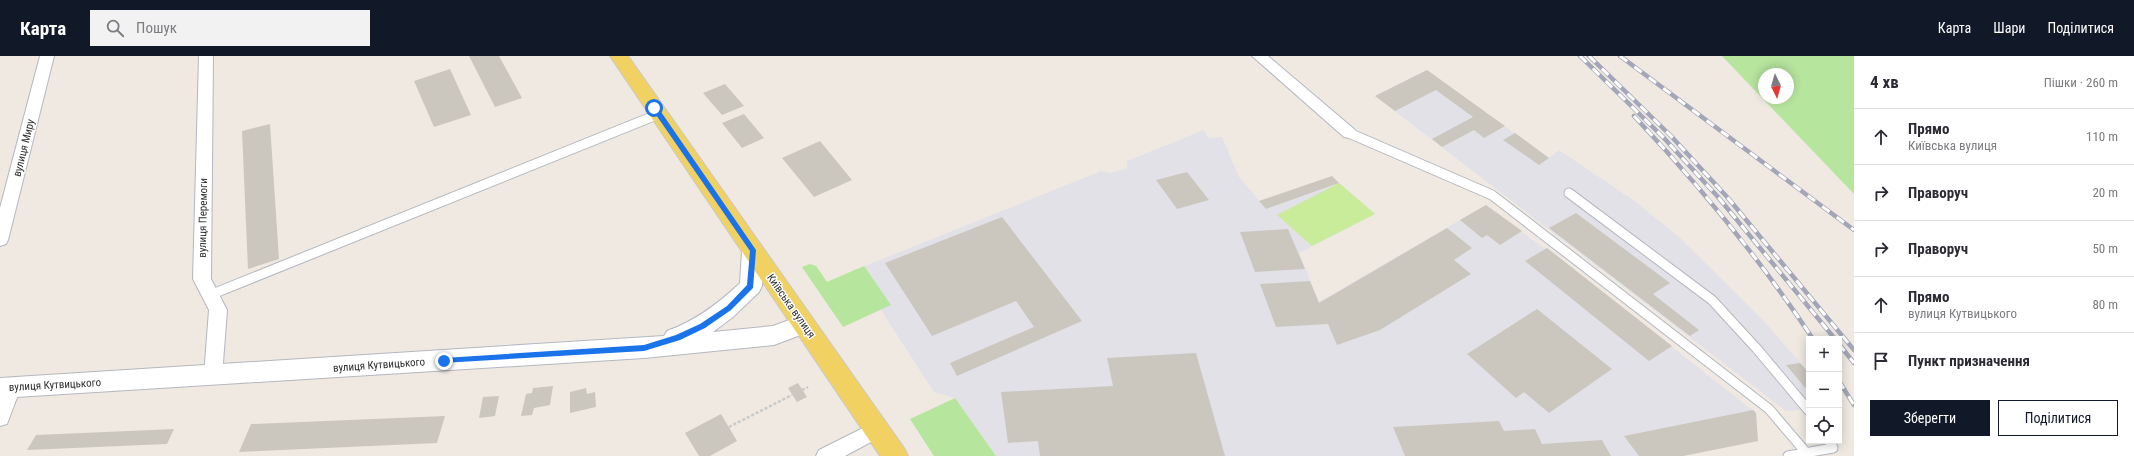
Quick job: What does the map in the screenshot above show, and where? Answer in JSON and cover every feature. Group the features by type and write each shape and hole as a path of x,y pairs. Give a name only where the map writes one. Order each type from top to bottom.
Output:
{"main road":[{"name":"Київська вулиця","path":"620,56 895,456"}],"street":[{"name":"вулиця Миру","path":"0,240 47,56"},
{"name":"вулиця Перемоги","path":"206,56 202,279 218,310 213,376"},
{"path":"1259,56 1349,133"},
{"path":"644,348 678,338 703,326 729,308 751,286 753,250"},
{"name":"вулиця Кутвицького","path":"6,388 644,348 774,335 803,324"},
{"path":"0,418 6,388"},
{"path":"826,456 877,429"}],"lane":[{"path":"210,295 659,114"},
{"path":"1349,133 1492,195 1769,409 1807,454"},
{"path":"1569,193 1712,300 1757,349 1806,408"},
{"path":"1788,456 1807,454 1833,448 1831,444"}],"path":[{"path":"802,390 808,387"},
{"path":"729,427 792,395"}],"shaded area":[{"path":"1427,70 1549,158 1559,150 1636,202 1679,237 1763,320 1806,370 1806,409 1786,411 1375,96"},
{"path":"1204,130 1208,138 1222,137 1239,177 1266,209 1339,183 1375,214 1299,253 1319,302 1486,205 1545,249 1547,248 1756,413 1758,441 1683,456 996,456 955,398 934,392 855,270 1101,171 1110,173 1127,168 1127,161"}],"green space":[{"path":"1722,56 1854,56 1854,194 1768,104 1794,104 1794,68 1758,68 1758,94"},
{"path":"1339,183 1375,214 1312,246 1277,215"},
{"path":"810,264 816,266 827,282 864,266 891,305 843,327 802,267"},
{"path":"955,398 996,456 934,456 910,419"}],"building":[{"path":"469,56 499,56 522,98 495,107"},
{"path":"450,69 471,115 434,127 414,81"},
{"path":"1427,70 1505,126 1484,138 1474,130 1442,147 1432,139 1473,117 1436,90 1395,111 1375,96"},
{"path":"725,84 744,106 722,115 703,93"},
{"path":"744,114 764,138 742,148 722,123"},
{"path":"270,124 279,259 248,269 242,131"},
{"path":"1515,133 1549,158 1539,165 1503,140"},
{"path":"820,141 852,180 814,197 782,158"},
{"path":"1187,172 1209,200 1177,209 1156,180"},
{"path":"1332,176 1339,183 1266,209 1259,201"},
{"path":"1486,205 1522,231 1500,245 1487,235 1482,238 1460,220"},
{"path":"1576,213 1670,283 1653,294 1699,330 1690,336 1549,228"},
{"path":"1002,217 1082,321 957,376 950,363 1034,327 1016,301 932,336 885,263"},
{"path":"1447,228 1472,248 1454,260 1471,274 1380,330 1337,345 1328,324 1276,327 1260,284 1310,281 1319,303"},
{"path":"1288,229 1305,269 1255,272 1240,232"},
{"path":"1547,248 1672,346 1649,361 1525,261"},
{"path":"1537,309 1612,369 1549,413 1524,392 1516,398 1467,354"},
{"path":"1196,353 1225,456 1040,456 1038,441 1008,443 1001,392 1113,386 1107,358"},
{"path":"1800,363 1806,370 1806,388 1786,365"},
{"path":"798,383 807,397 797,402 788,388"},
{"path":"553,386 550,405 534,408 532,415 521,416 526,394 532,393 533,388"},
{"path":"586,388 587,394 595,392 596,407 570,413 570,392"},
{"path":"499,396 495,416 479,418 483,397"},
{"path":"1753,410 1756,413 1758,441 1683,456 1639,456 1624,436"},
{"path":"721,414 737,441 710,456 699,456 685,433"},
{"path":"445,416 437,443 239,452 251,424"},
{"path":"1499,421 1504,431 1535,429 1542,444 1602,440 1611,456 1405,456 1393,427"},
{"path":"174,429 167,444 27,450 36,435"}],"railway":[{"path":"1580,56 1663,137 1718,197 1833,336"},
{"path":"1589,56 1671,136 1728,198 1854,350"},
{"path":"1620,56 1854,230"},
{"path":"1634,116 1706,196 1772,280 1811,336"},
{"path":"1842,348 1854,363"},
{"path":"1842,386 1854,405"}],"route":[{"path":"444,361 644,348 678,338 703,326 729,308 751,286 753,250 654,108"}]}
